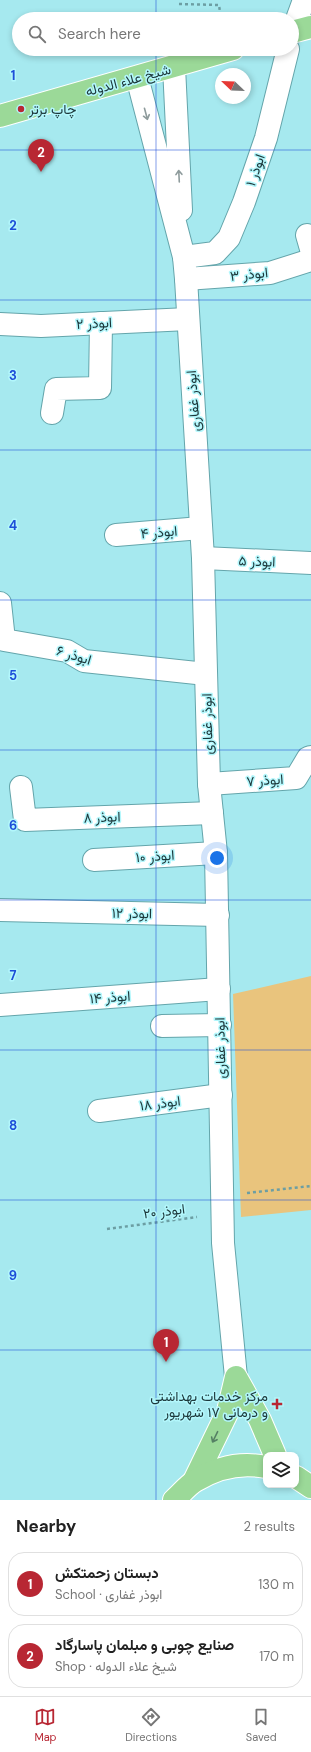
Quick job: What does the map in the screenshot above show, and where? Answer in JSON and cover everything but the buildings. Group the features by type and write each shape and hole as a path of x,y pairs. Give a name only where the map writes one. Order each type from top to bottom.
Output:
{"main road":[{"path":"299,31 311,27"},
{"name":"شیخ علاء الدوله","path":"0,116 210,56"},
{"path":"236,1377 260,1420 274,1452"},
{"path":"194,1481 228,1411 236,1377"},
{"path":"174,1500 194,1481 221,1468 252,1464 263,1466"},
{"path":"299,1480 311,1487"}],"street":[{"path":"299,14 304,0"},
{"name":"ابوذر ۱","path":"184,257 216,253 229,238 244,202 266,138 286,56"},
{"path":"174,67 184,257"},
{"name":"ابوذر غفاری","path":"137,77 184,257 186,279 203,558 209,784 216,853 223,1243 236,1377"},
{"name":"ابوذر ۳","path":"186,279 270,273 311,260"},
{"name":"ابوذر ۲","path":"0,324 41,326 188,319"},
{"path":"52,413 56,389 100,388 102,323"},
{"name":"ابوذر ۴","path":"116,535 201,528"},
{"name":"ابوذر ۵","path":"203,558 311,563"},
{"name":"ابوذر ۶","path":"0,603 4,640 67,651 84,661 206,674"},
{"name":"ابوذر ۷","path":"209,784 296,778 308,758 311,757"},
{"name":"ابوذر ۸","path":"21,786 25,820 212,813"},
{"name":"ابوذر ۱۰","path":"94,860 216,853"},
{"name":"ابوذر ۱۲","path":"0,910 218,915"},
{"name":"ابوذر ۱۴","path":"0,1005 219,989"},
{"path":"162,1026 220,1025"},
{"name":"ابوذر ۱۸","path":"99,1111 221,1095"}],"path":[{"path":"179,4 219,5 220,12"},
{"name":"ابوذر ۲۰","path":"107,1229 311,1186"}],"shaded area":[{"path":"311,976 311,1210 241,1217 233,994"}],"place":[{"name":"چاپ برتر","path":"21,109"},
{"name":"صنایع چوبی و مبلمان پاسارگاد","path":"41,172"},
{"name":"دبستان زحمتکش","path":"166,1362"},
{"name":"مرکز خدمات بهداشتی و درمانی ۱۷ شهریور","path":"277,1404"}]}
